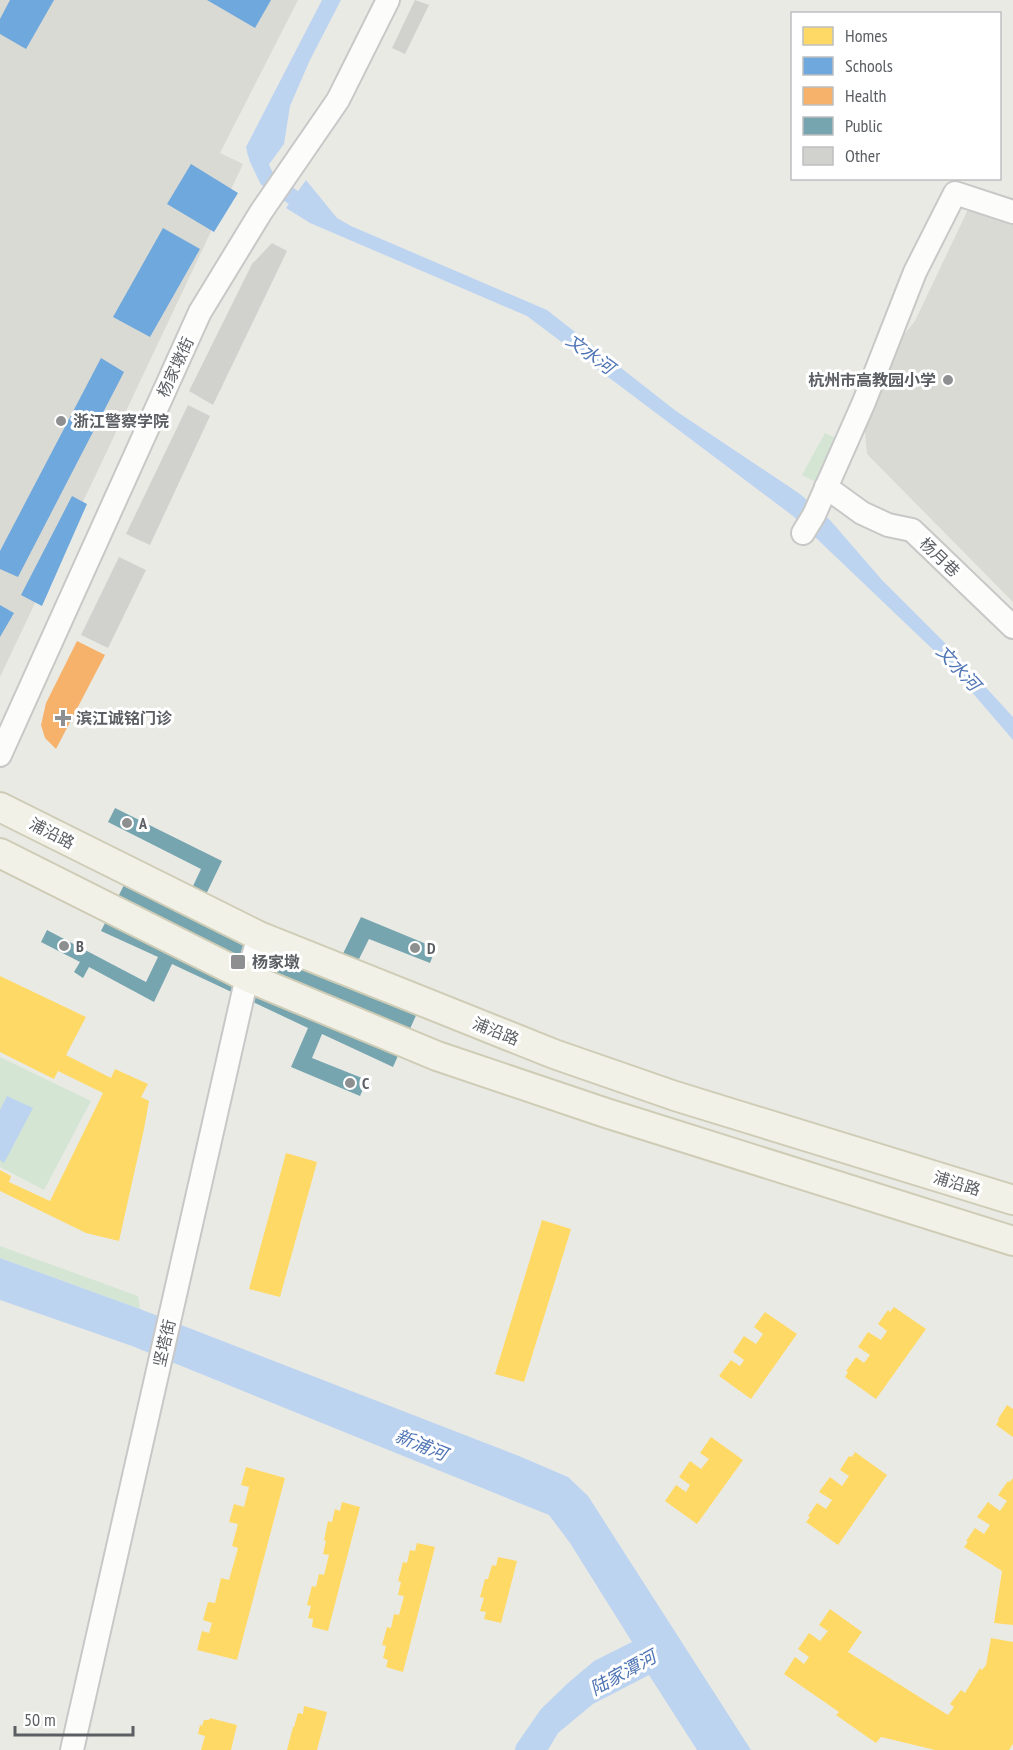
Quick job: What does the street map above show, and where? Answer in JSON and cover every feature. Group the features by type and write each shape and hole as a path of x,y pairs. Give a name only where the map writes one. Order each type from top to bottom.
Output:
{"main road":[{"name":"浦沿路","path":"0,807 259,936 565,1058 686,1100 1013,1200"},
{"path":"0,853 247,977 437,1056 606,1113 1013,1241"}],"street":[{"name":"杨家墩街","path":"0,755 200,312 261,212 338,100 388,0"},
{"path":"803,533 823,495 880,365 915,273 955,193 1013,212"},
{"name":"杨月巷","path":"823,495 888,525 912,530 1013,627"},
{"name":"坚塔街","path":"72,1750 247,977 259,936"}],"shaded area":[{"name":"浙江警察学院","path":"0,0 298,0 220,153 243,164 0,677"},
{"name":"杭州市高教园小学","path":"973,199 1013,214 1013,602 867,454 864,422 902,337 915,321"}],"green space":[{"path":"825,433 837,439 816,482 802,475"},
{"path":"0,1057 91,1101 44,1190 0,1167"},
{"path":"0,1246 138,1296 140,1309 0,1258"}],"water":[{"path":"322,0 341,0 310,60 290,106 284,144 262,174 248,156 246,147"},
{"path":"306,180 337,218 351,226 547,310 676,411 800,494 830,520 882,580 946,644 1013,717 1013,740 946,662 793,516 527,316 310,223 286,208"},
{"path":"7,1096 33,1108 4,1163 0,1160 0,1110"},
{"path":"0,1258 140,1309 568,1477 588,1496 751,1750 697,1750 649,1675 593,1704 558,1733 548,1750 515,1750 516,1745 541,1709 568,1683 594,1661 632,1642 570,1543 549,1515 132,1346 0,1300"}],"building: Homes":[{"path":"0,976 86,1017 66,1055 111,1078 115,1069 148,1084 141,1097 149,1101 119,1241 86,1233 0,1191 0,1170 11,1176 9,1182 50,1201 103,1093 58,1071 54,1079 0,1052"},
{"path":"286,1153 317,1162 280,1297 249,1289"},
{"path":"542,1220 571,1229 524,1382 495,1374"},
{"path":"894,1307 926,1329 876,1399 845,1377 848,1372 846,1371 856,1357 864,1363 870,1355 858,1347 868,1332 881,1340 887,1331 878,1324 888,1310 890,1312"},
{"path":"765,1312 797,1334 751,1399 719,1376 731,1360 740,1366 744,1360 733,1352 744,1336 756,1344 763,1334 754,1327"},
{"path":"1007,1405 1013,1409 1013,1437 996,1425"},
{"path":"711,1437 743,1460 697,1524 665,1501 676,1485 686,1492 690,1485 679,1477 690,1461 701,1469 709,1459 700,1453"},
{"path":"855,1452 887,1475 838,1545 806,1522 817,1503 826,1509 832,1500 819,1492 830,1477 842,1486 849,1476 840,1470 849,1456 852,1457"},
{"path":"246,1467 285,1478 237,1660 197,1650 202,1631 209,1633 212,1623 203,1620 208,1602 215,1603 221,1578 229,1580 238,1548 232,1546 238,1524 229,1522 234,1504 244,1507 249,1487 241,1485"},
{"path":"1013,1478 1013,1625 994,1623 1002,1571 964,1547 975,1528 984,1534 990,1525 977,1517 988,1502 1000,1511 1007,1501 998,1495"},
{"path":"342,1502 360,1507 328,1631 312,1627 313,1619 308,1618 311,1606 307,1605 312,1586 316,1587 319,1574 324,1575 329,1555 323,1554 328,1521 332,1522 335,1509 340,1511"},
{"path":"417,1543 435,1547 403,1672 386,1667 388,1660 383,1658 386,1646 382,1645 387,1627 391,1628 394,1614 399,1615 404,1596 398,1595 401,1582 398,1581 403,1562 407,1563 410,1550 415,1551"},
{"path":"498,1557 517,1561 501,1623 484,1619 486,1612 480,1611 484,1598 480,1597 485,1579 488,1579 492,1565 496,1566"},
{"path":"830,1609 862,1632 848,1652 948,1715 954,1707 950,1704 961,1690 965,1693 980,1668 982,1670 986,1665 991,1638 1013,1642 1013,1744 1009,1750 935,1750 881,1737 876,1743 836,1715 839,1712 784,1674 795,1657 804,1664 809,1657 798,1649 809,1633 820,1641 828,1631 819,1625"},
{"path":"304,1706 327,1712 317,1750 287,1750 298,1713 303,1714"},
{"path":"210,1718 237,1725 231,1750 201,1750 205,1736 198,1734 200,1725 202,1726 204,1720"}],"building: Schools":[{"path":"10,0 54,0 26,49 0,34 0,19"},
{"path":"207,0 271,0 255,28"},
{"path":"191,164 238,193 214,232 167,204"},
{"path":"163,228 200,249 150,337 113,317"},
{"path":"101,358 124,372 18,577 0,569 0,551"},
{"path":"72,496 87,504 42,606 21,595"},
{"path":"0,605 14,613 0,637"}],"building: Health":[{"path":"77,641 105,655 56,749 45,738 41,725 46,703"}],"building: Public":[{"name":"杨家墩","path":"115,808 222,861 199,909 334,972 361,917 436,948 430,963 369,939 349,979 418,1011 393,1067 322,1034 312,1058 367,1080 360,1096 291,1067 308,1028 172,964 154,1002 89,967 83,978 74,972 80,962 41,942 47,930 146,982 158,957 101,931 129,875 185,903 201,869 108,822"}],"building: Other":[{"path":"415,0 429,5 405,54 392,48"},
{"path":"272,243 287,251 213,405 189,391 252,264"},
{"path":"188,405 210,416 150,545 126,534"},
{"path":"119,557 146,570 108,648 81,635"}],"waterway":[{"name":"文水河","path":"260,154 257,158 267,179 311,210"}],"place":[{"name":"杭州市高教园小学","path":"948,380"},
{"name":"浙江警察学院","path":"61,421"},
{"name":"滨江诚铭门诊","path":"63,718"},
{"name":"A","path":"127,823"},
{"name":"B","path":"64,946"},
{"name":"D","path":"415,948"},
{"name":"杨家墩","path":"238,962"},
{"name":"C","path":"350,1083"}],"water label":[{"name":"新浦河","path":"421,1445"},
{"name":"陆家潭河","path":"623,1673"}]}
